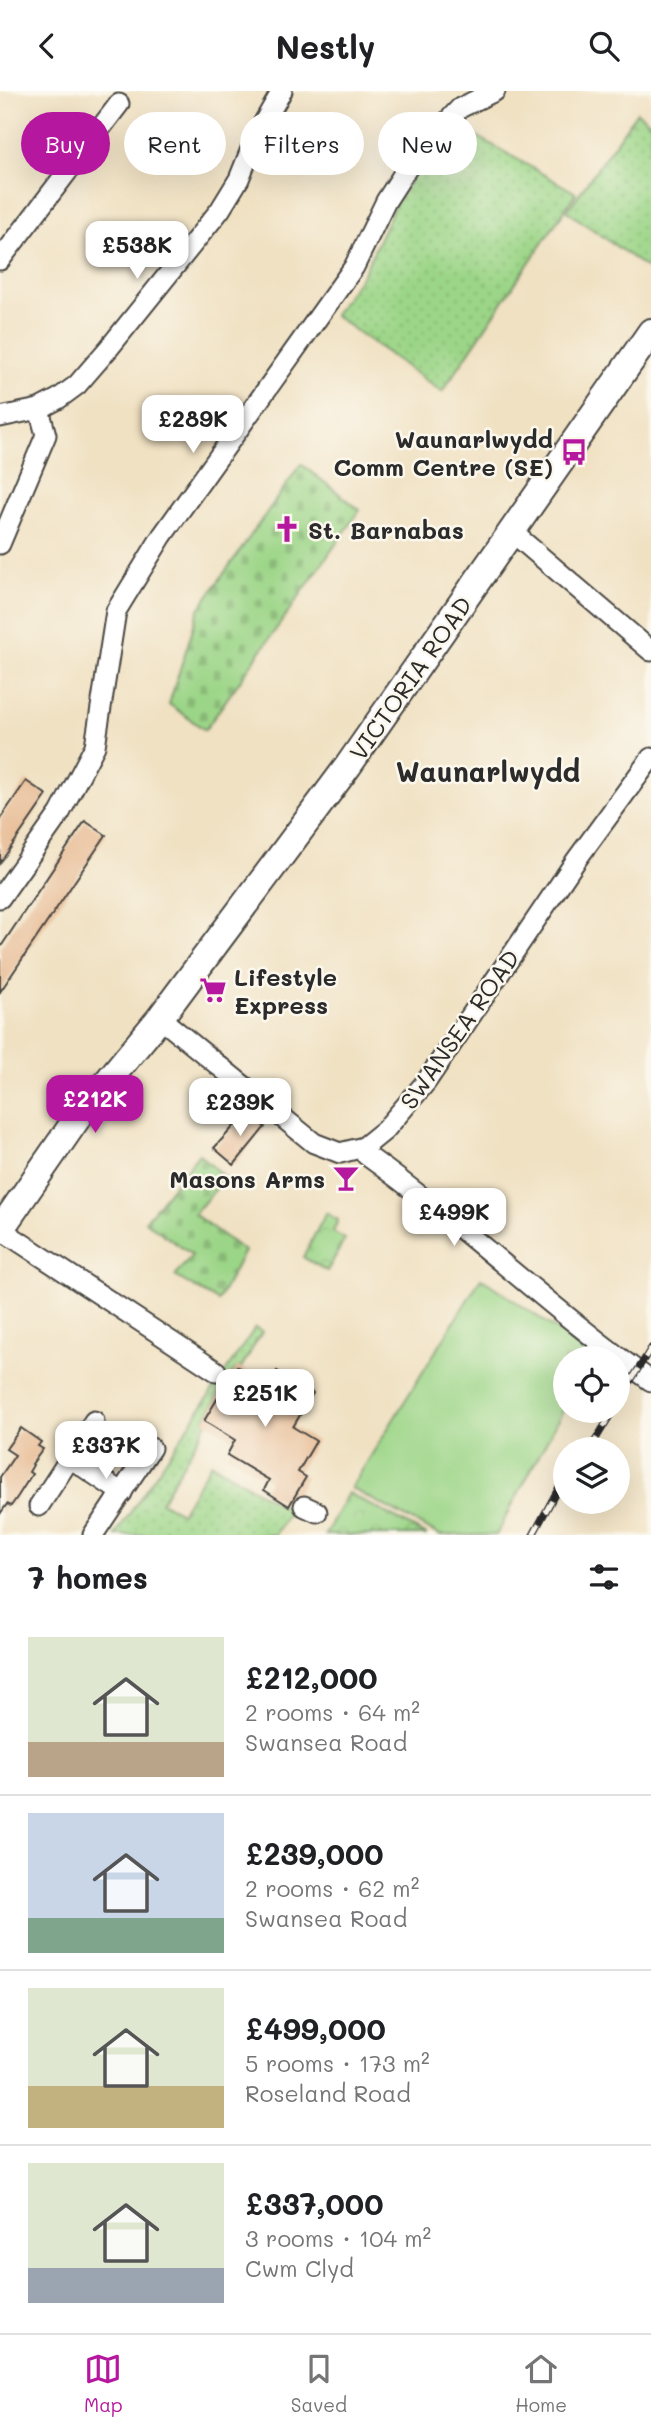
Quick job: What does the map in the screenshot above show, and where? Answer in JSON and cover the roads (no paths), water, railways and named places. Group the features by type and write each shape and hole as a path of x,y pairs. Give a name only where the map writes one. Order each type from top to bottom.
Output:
{"main road":[{"name":"VICTORIA ROAD","path":"160,1018 348,766 651,332"},
{"path":"0,1229 78,1117 160,1018"}],"street":[{"path":"0,417 39,409 77,385 220,210 239,179 257,134 282,91"},
{"path":"0,898 60,813 95,746 116,611 162,535 354,267 386,201 415,156 460,109 495,91"},
{"path":"0,260 108,131 119,104"},
{"path":"0,544 46,435 39,409"},
{"path":"512,532 651,651"},
{"name":"SWANSEA ROAD","path":"364,1147 385,1130 426,1082 577,859 651,758"},
{"path":"160,1018 314,1143 341,1153 364,1147 366,1155 468,1233 579,1327 651,1381"},
{"path":"0,1229 209,1361"},
{"path":"39,1506 94,1421"},
{"path":"93,1535 151,1448"},
{"path":"70,1458 122,1493"}],"railway":[{"path":"630,1382 651,1348"},
{"path":"597,1437 606,1423"},
{"path":"533,1535 553,1498"}],"place":[{"name":"Waunarlwydd Comm Centre (SE)","path":"574,452"},
{"name":"St. Barnabas","path":"287,529"},
{"name":"Lifestyle Express","path":"213,990"},
{"name":"Masons Arms","path":"346,1178"}],"district":[{"name":"Waunarlwydd","path":"488,771"}]}
